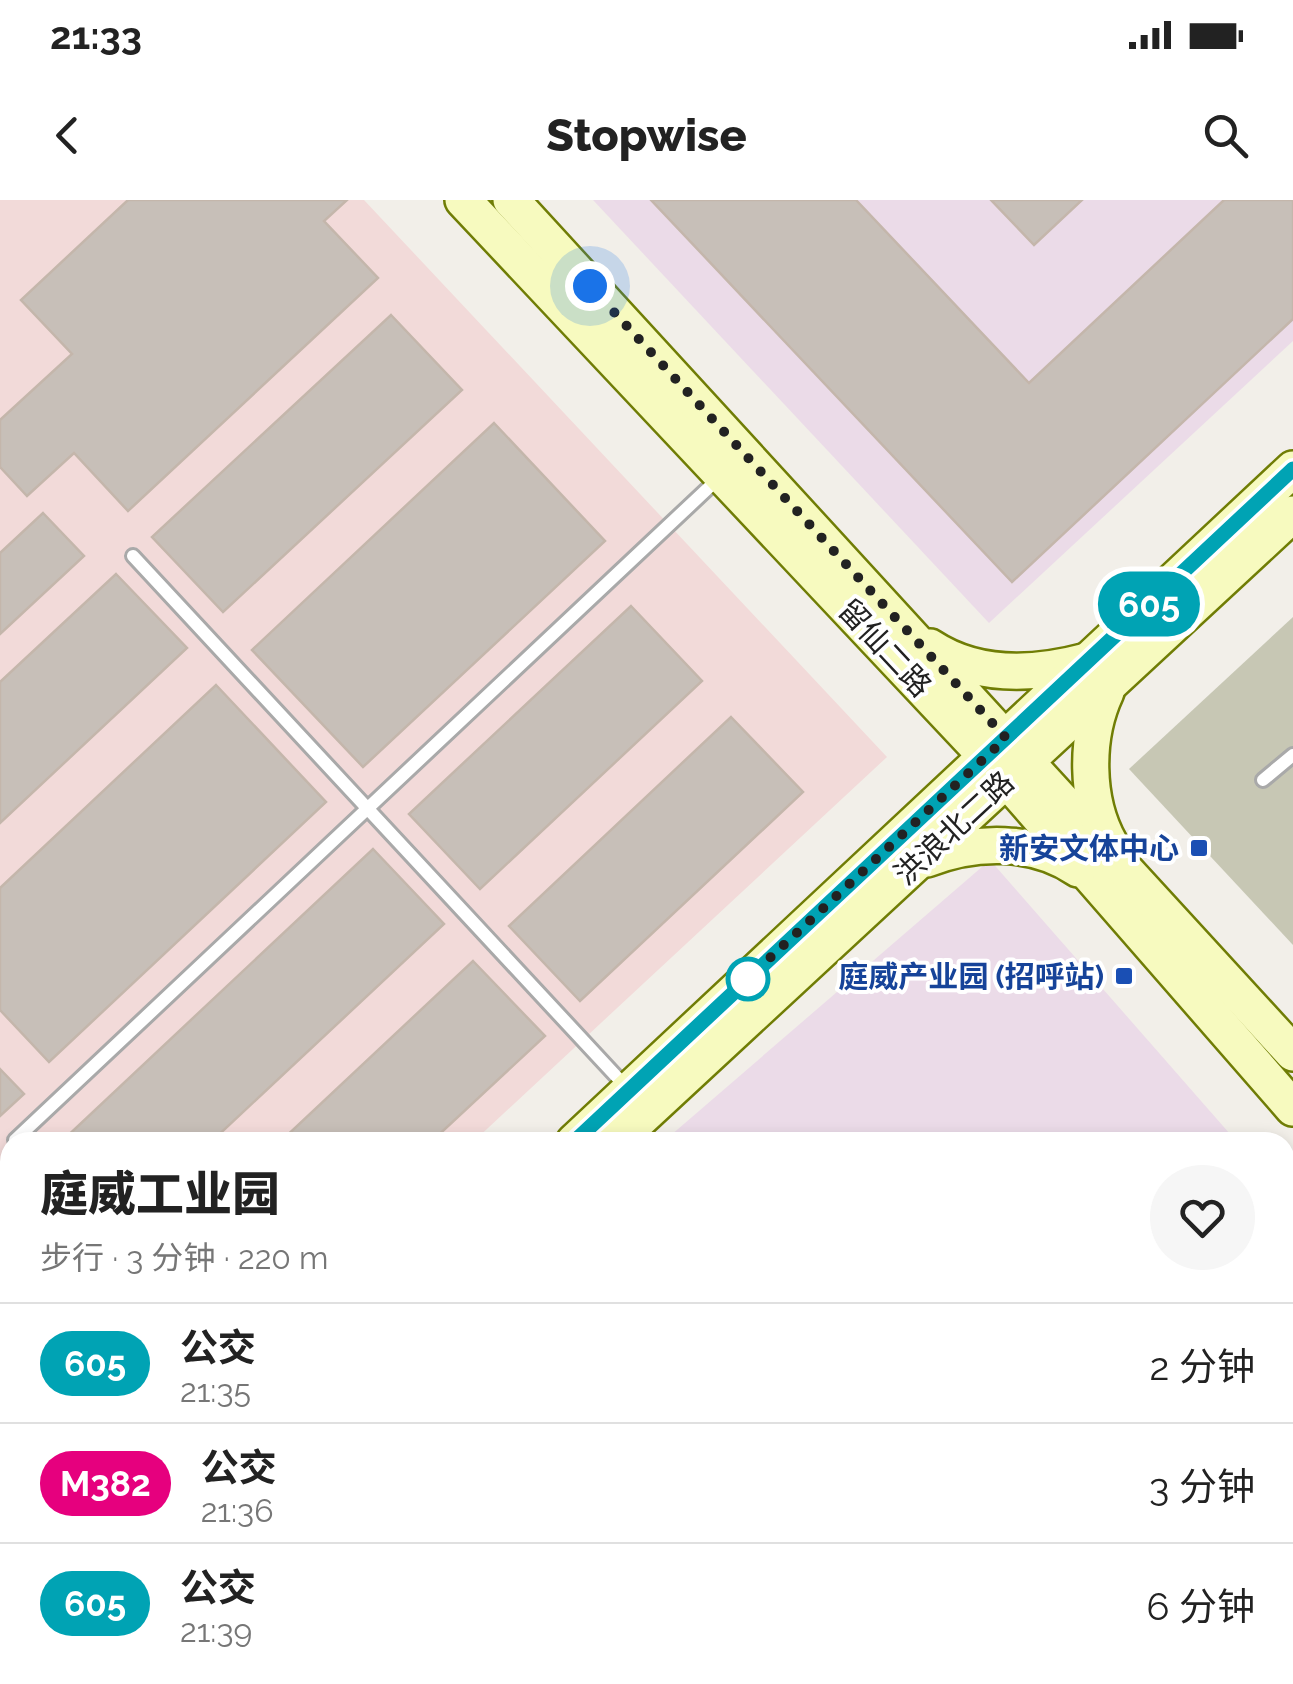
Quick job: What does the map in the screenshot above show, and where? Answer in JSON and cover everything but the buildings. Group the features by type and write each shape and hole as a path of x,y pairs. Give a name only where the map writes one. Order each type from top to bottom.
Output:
{"main road":[{"name":"留仙二路","path":"463,200 722,476 1006,759 1109,873 1293,1053"},
{"name":"留仙二路","path":"511,200 908,632 1006,759"},
{"name":"洪浪北二路","path":"1099,673 1293,469"},
{"name":"洪浪北二路","path":"585,1132 1099,673 1293,514"},
{"path":"908,632 935,651 994,670 1099,673 1091,744 1092,774 1106,835 1109,873 1038,850 1010,846 949,850 917,863"},
{"name":"洪浪北二路","path":"626,1132 917,863 1006,759"},
{"name":"留仙二路","path":"1109,873 1293,1108"}],"lane":[{"path":"24,1132 722,476"},
{"path":"134,556 629,1090"},
{"path":"1263,780 1293,755"}],"shaded area":[{"path":"0,200 364,200 887,757 484,1132 0,1132"},
{"path":"593,200 1293,200 1293,341 989,623"},
{"path":"1293,617 1293,945 1129,769"},
{"path":"990,860 1228,1132 675,1132"}],"bus line":[{"name":"605","path":"585,1132 1293,469"}],"place":[{"name":"新安文体中心","path":"1199,848"},
{"name":"庭威产业园 (招呼站)","path":"1124,976"}],"route":[{"path":"590,286 1006,738 744,982 748,979"}]}
